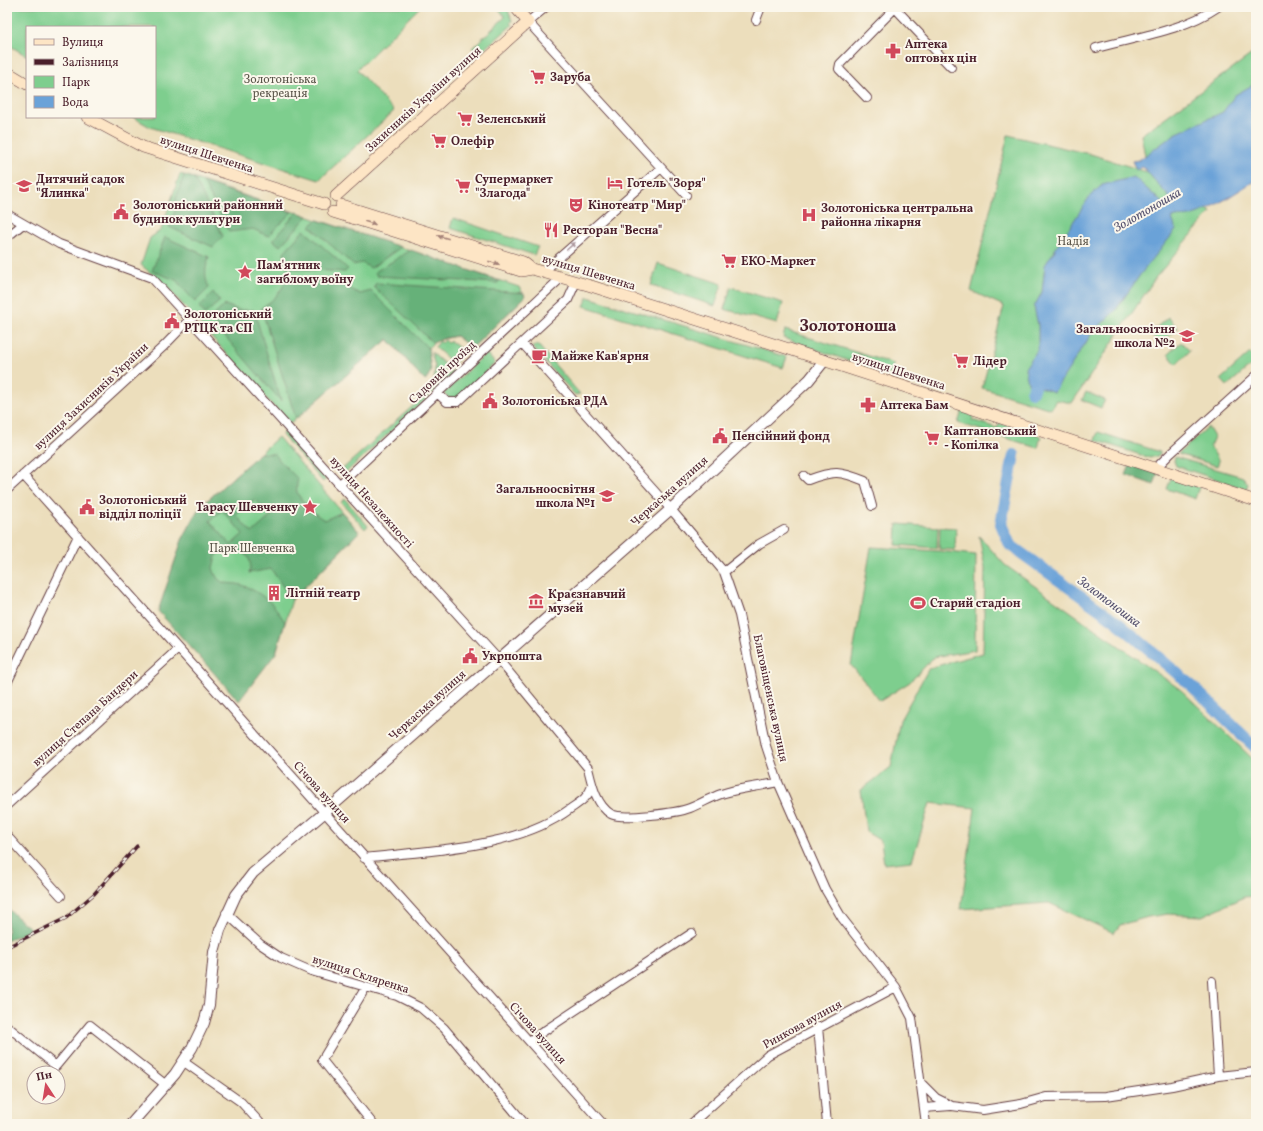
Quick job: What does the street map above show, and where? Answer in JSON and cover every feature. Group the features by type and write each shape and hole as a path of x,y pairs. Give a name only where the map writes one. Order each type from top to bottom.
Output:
{"main road":[{"path":"515,7 528,22"},
{"name":"Захисників України вулиця","path":"324,204 328,197 336,204 528,22"},
{"path":"7,72 26,83"},
{"name":"вулиця Шевченка","path":"89,118 143,147 324,204"},
{"name":"вулиця Шевченка","path":"336,204 521,271 537,270 576,282 824,360 1256,501"}],"street":[{"path":"546,7 528,22 686,195"},
{"path":"756,20 761,7"},
{"path":"867,98 839,69 840,64 895,7 951,67"},
{"path":"1096,48 1175,28 1209,14 1218,7"},
{"path":"537,270 661,168"},
{"name":"вулиця Незалежності","path":"7,214 59,244 152,278 498,659 588,768 592,786 602,807 612,815 626,816 664,813 688,808 721,794 778,782"},
{"path":"7,237 23,224"},
{"name":"Садовий проїзд","path":"339,485 561,278"},
{"path":"437,393 447,402 458,402 568,300 576,282"},
{"name":"вулиця Захисників України","path":"7,490 164,346 190,319"},
{"name":"Благовіщенська вулиця","path":"522,343 671,509 724,572 739,615 766,746 778,782 825,889 842,918 896,987 912,1018 926,1124"},
{"name":"Черкаська вулиця","path":"134,1123 184,1062 204,1023 209,1005 214,952 226,913 236,896 253,873 324,813 671,509 809,380 824,360"},
{"path":"1156,468 1170,453 1255,379"},
{"path":"804,476 808,480 825,473 844,473 865,481 872,506"},
{"name":"Січова вулиця","path":"23,475 603,1124"},
{"path":"724,572 759,544 784,530"},
{"path":"7,683 78,536"},
{"name":"вулиця Степана Бандери","path":"7,805 178,649"},
{"path":"364,858 453,848 533,830 562,815 588,796 592,786"},
{"path":"7,836 62,896"},
{"name":"вулиця Скляренка","path":"226,913 260,944 281,958 311,971 397,996 421,1008 444,1028 525,1124"},
{"path":"529,1041 692,933"},
{"path":"1212,981 1218,1076"},
{"path":"366,987 322,1060 373,1124"},
{"name":"Ринкова вулиця","path":"691,1124 768,1055 818,1027 896,987"},
{"path":"7,1026 56,1066 90,1026 166,1085"},
{"path":"818,1027 827,1124"},
{"path":"184,1062 241,1102 261,1124"},
{"path":"924,1108 952,1106 983,1110 1021,1104 1046,1097 1106,1096 1172,1086 1218,1076 1256,1072"},
{"path":"920,1082 936,1098 952,1106"}],"green space":[{"name":"Золотоніська рекреація","path":"7,7 420,7 357,70 394,111 319,180 150,127 135,118 156,118 156,26 26,26 26,55 7,44"},
{"path":"500,7 507,7 512,21 510,23 512,25 484,49 480,48 475,52 472,48 505,17 499,9"},
{"path":"1256,51 1256,178 1159,172 1145,156 1141,135"},
{"name":"Надія","path":"1008,135 1094,155 1153,174 1211,212 1156,277 1072,403 1056,400 1051,409 982,388 1004,306 971,291"},
{"path":"180,174 519,287 525,297 472,348 456,336 435,341 428,348 431,371 425,381 388,339 289,424 166,286 141,265 150,238 161,230"},
{"path":"184,175 194,178 223,236 213,247 169,227 176,208 173,207"},
{"path":"203,182 292,212 268,236 253,229 229,232"},
{"path":"297,212 308,216 280,246 273,240"},
{"path":"453,218 538,247 534,255 450,228"},
{"path":"317,220 401,247 371,268 362,263 353,265 310,226"},
{"path":"304,230 348,269 345,272 287,268 284,252"},
{"path":"165,237 209,257 206,280 209,288 195,302 176,280 152,271"},
{"path":"411,250 499,281 498,283 377,276 375,272"},
{"path":"658,263 722,284 715,306 651,285"},
{"path":"287,277 346,282 349,288 360,294 371,291 428,348 431,371 425,381 388,339 296,419 261,308 277,295 283,287"},
{"path":"376,283 524,293 525,297 472,348 456,336 445,338 433,343 374,287"},
{"path":"731,287 783,303 777,324 724,309"},
{"path":"213,293 220,301 205,314 199,307"},
{"path":"588,297 787,357 783,368 584,306"},
{"path":"225,305 239,310 254,310 281,401 210,319"},
{"path":"1168,317 1178,328 1160,344 1150,333"},
{"path":"785,330 894,364 890,375 863,367 860,354 849,361 783,338"},
{"path":"445,340 448,343 450,341 465,352 454,364 435,347 440,341 442,343"},
{"path":"1181,342 1190,351 1176,364 1168,354"},
{"path":"538,345 580,394 575,395 532,347"},
{"path":"431,352 448,367 434,382 435,367"},
{"path":"486,353 495,363 458,398 450,400 444,393"},
{"path":"1250,353 1256,361 1227,386 1221,379"},
{"path":"453,370 456,372 342,476 338,473"},
{"path":"1086,392 1105,400 1101,408 1082,400"},
{"path":"962,411 974,415 972,420 997,428 999,423 1041,436 1038,448 958,423"},
{"path":"1208,427 1214,437 1210,446 1219,461 1217,466 1178,454"},
{"path":"284,431 326,479 323,482 282,435"},
{"path":"1098,432 1160,452 1160,455 1150,458 1095,440"},
{"name":"Парк Шевченка","path":"278,437 359,532 292,600 276,653 171,573 182,540 200,507"},
{"name":"Парк Шевченка","path":"260,453 275,454 298,479 298,495 314,512 325,520 342,512 359,532 292,600 271,569 249,573 250,562 246,554 242,551 227,548 216,556 213,568 219,580 225,583 244,586 259,594 274,606 285,622 276,653 239,701 158,611 182,540 200,507","holes":["255,499 271,516 252,533 236,515","222,510 243,534 231,545 210,521"]},
{"path":"1175,457 1243,477 1248,484 1246,489 1176,466 1174,461"},
{"path":"1130,465 1158,473 1154,485 1126,475"},
{"path":"1171,478 1199,487 1195,499 1167,489"},
{"path":"345,499 368,526 365,529 341,502"},
{"path":"897,524 938,527 937,548 896,545"},
{"path":"940,527 956,528 955,550 939,549"},
{"path":"979,536 1005,565 1181,690 1256,762 1256,896 1244,897 1202,916 1168,914 1148,917 1120,925 1114,933 1049,903 961,909 975,808 930,803 912,861 884,864 881,841 866,832 861,790 891,767 900,720 929,668 983,653 985,568"},
{"name":"Старий стадіон","path":"871,547 976,555 975,650 934,657 910,682 880,701 851,665"},
{"path":"8,909 32,930 7,940"}],"water":[{"path":"1256,83 1256,180 1201,212 1191,216 1172,218 1176,230 1140,275 1115,311 1092,333 1054,392 1028,383 1025,368 1038,349 1038,325 1034,307 1042,292 1045,265 1090,196 1102,185 1134,177 1167,207 1176,205 1143,167 1136,170 1132,161 1139,160 1175,134 1223,112 1235,95"}],"waterway":[{"name":"Золотоношка","path":"1032,392 1039,371"},
{"name":"Золотоношка","path":"1014,455 1001,524 1010,545 1117,622 1193,687 1256,748"}],"railway":[{"path":"7,947 66,918 94,894 137,846"}],"place":[{"name":"Аптека оптових цін","path":"893,51"},
{"name":"Заруба","path":"538,77"},
{"name":"Зеленський","path":"465,119"},
{"name":"Олефір","path":"439,141"},
{"name":"Готель \"Зоря\"","path":"615,183"},
{"name":"Дитячий садок \"Ялинка\"","path":"24,186"},
{"name":"Супермаркет \"Злагода\"","path":"463,186"},
{"name":"Кінотеатр \"Мир\"","path":"576,205"},
{"name":"Золотоніський районний будинок культури","path":"121,212"},
{"name":"Золотоніська центральна районна лікарня","path":"809,215"},
{"name":"Ресторан \"Весна\"","path":"551,230"},
{"name":"ЕКО-Маркет","path":"729,261"},
{"name":"Пам'ятник загиблому воїну","path":"245,272"},
{"name":"Золотоніський РТЦК та СП","path":"172,321"},
{"name":"Загальноосвітня школа №2","path":"1187,336"},
{"name":"Майже Кав'ярня","path":"539,356"},
{"name":"Лідер","path":"961,361"},
{"name":"Золотоніська РДА","path":"490,401"},
{"name":"Аптека Бам","path":"868,405"},
{"name":"Пенсійний фонд","path":"720,436"},
{"name":"Каптановський - Копілка","path":"932,438"},
{"name":"Загальноосвітня школа №1","path":"607,496"},
{"name":"Золотоніський відділ поліції","path":"87,507"},
{"name":"Тарасу Шевченку","path":"310,507"},
{"name":"Літній театр","path":"274,593"},
{"name":"Краєзнавчий музей","path":"536,601"},
{"name":"Старий стадіон","path":"918,603"},
{"name":"Укрпошта","path":"470,656"}],"district":[{"name":"Золотоноша","path":"848,325"}]}
